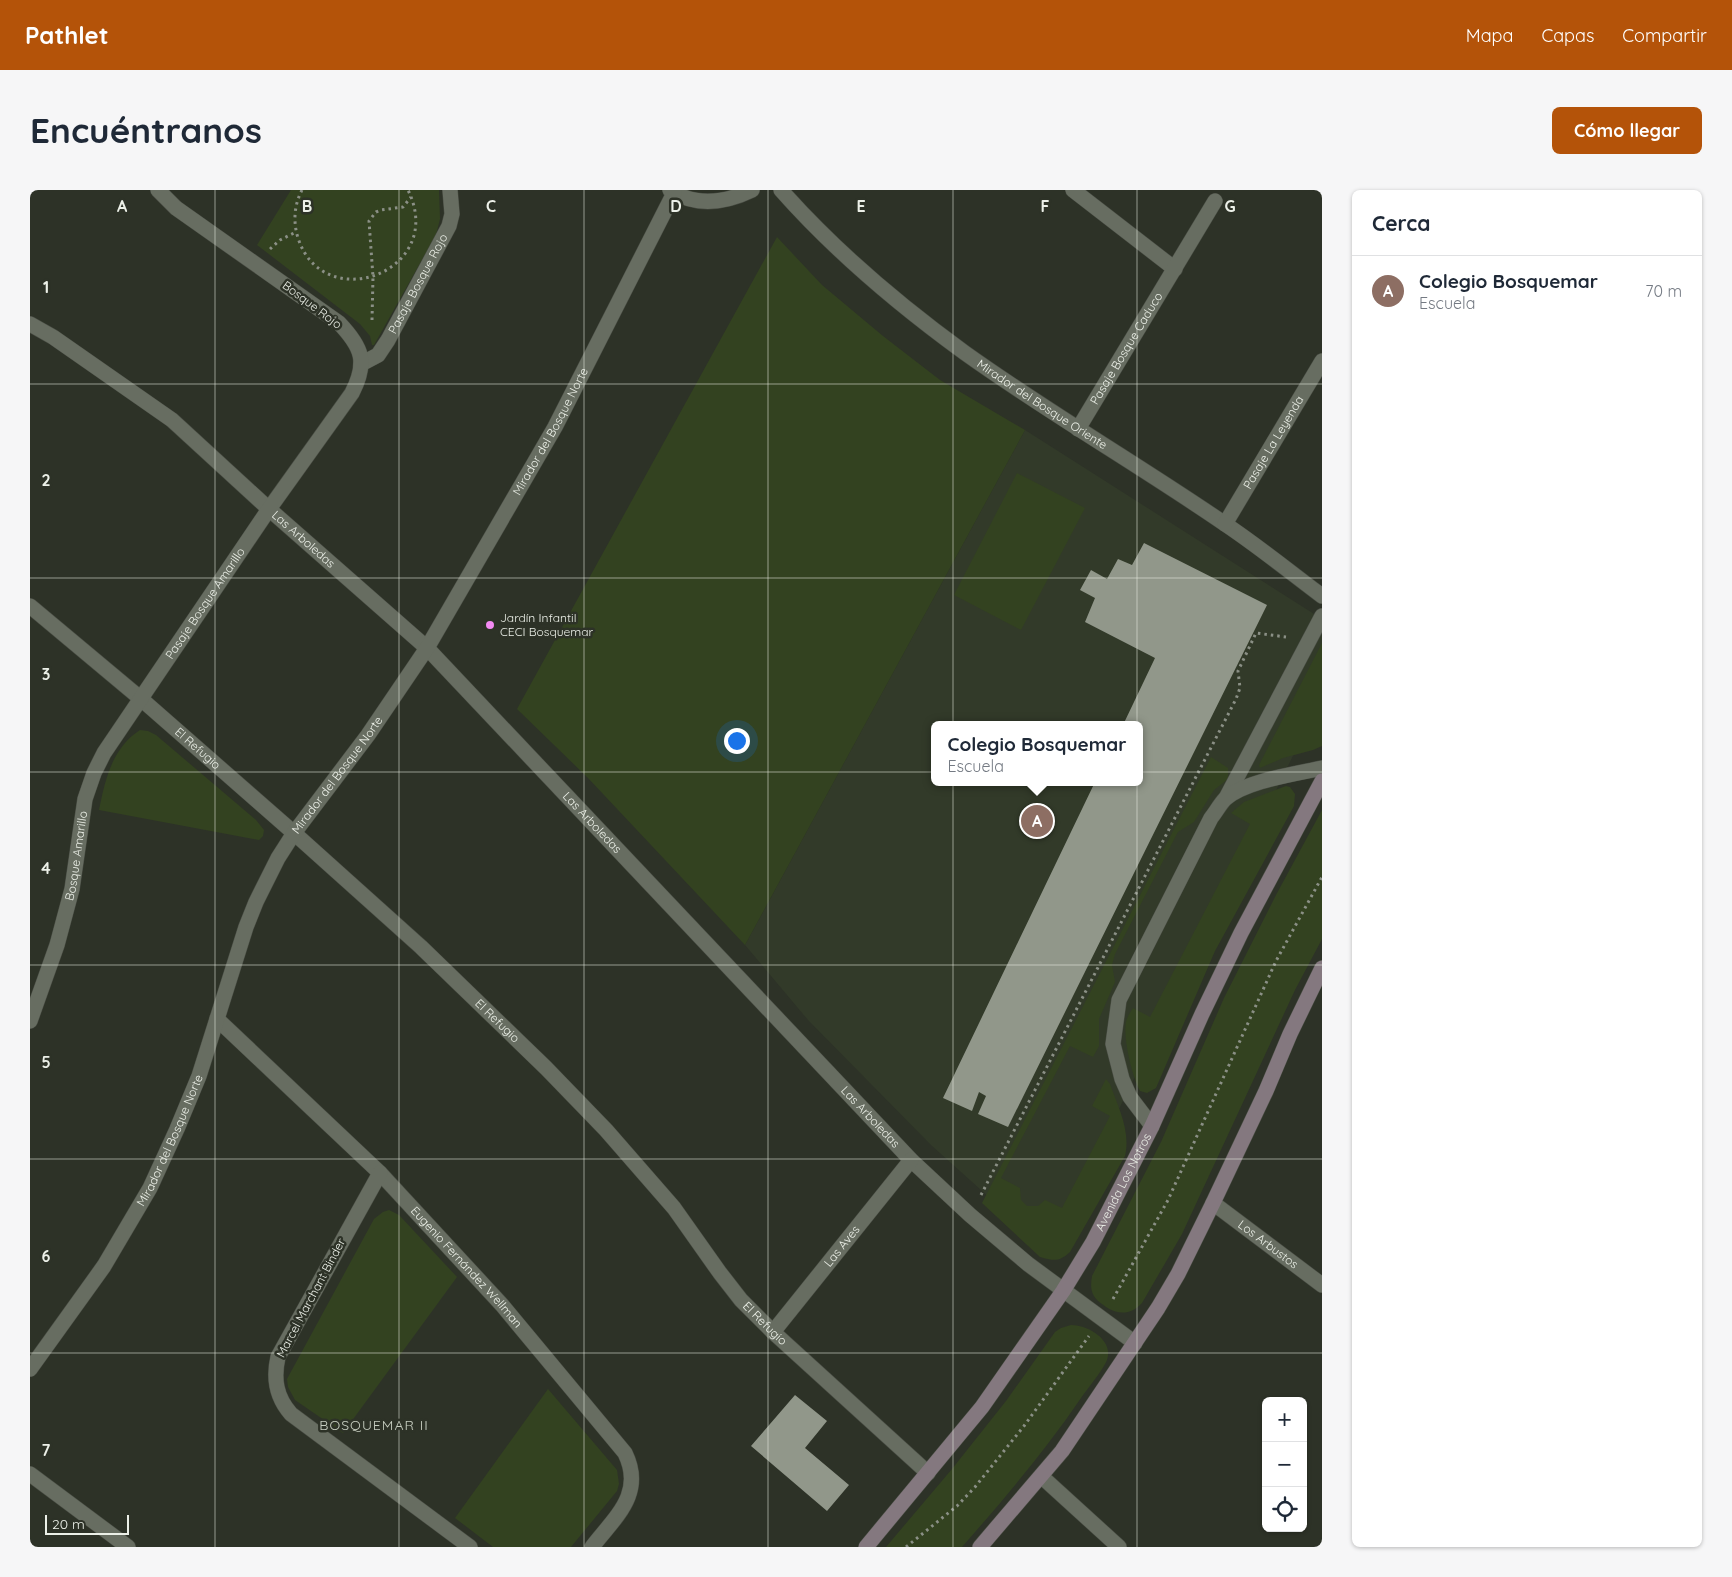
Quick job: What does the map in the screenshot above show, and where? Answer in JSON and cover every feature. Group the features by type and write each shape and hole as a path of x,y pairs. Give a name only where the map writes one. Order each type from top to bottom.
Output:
{"street":[{"name":"Bosque Rojo","path":"158,190 176,208 338,323 352,337 359,351 361,364"},
{"name":"Pasaje Bosque Rojo","path":"361,364 378,355 388,340 444,236 452,214 450,190"},
{"path":"672,192 694,200 714,202 735,198 752,190"},
{"name":"Mirador del Bosque Oriente","path":"781,190 824,235 906,307 964,352 1078,429 1225,524 1322,596"},
{"path":"1073,190 1175,269"},
{"name":"Mirador del Bosque Norte","path":"30,1369 104,1266 150,1188 174,1137 195,1084 246,927 278,858 294,832 368,735 427,648 555,427 672,192"},
{"name":"Pasaje Bosque Caduco","path":"1078,429 1215,201"},
{"name":"Las Arboledas","path":"30,324 53,337 172,420 269,509 427,648 911,1160 970,1215 1063,1291 1135,1344"},
{"name":"Pasaje La Leyenda","path":"1225,524 1322,361"},
{"path":"269,509 352,393 358,383 361,364"},
{"name":"Pasaje Bosque Amarillo","path":"140,698 269,509"},
{"name":"El Refugio","path":"30,606 140,698 294,832 421,947 606,1130 674,1208 741,1300 773,1332 928,1473"},
{"path":"1152,1126 1130,1097 1122,1079 1113,1044 1119,1000 1211,818 1225,799 1322,616"},
{"name":"Bosque Amarillo","path":"30,1021 57,945 72,889 85,799 94,773 104,753 140,698"},
{"path":"1225,799 1243,788 1261,782 1322,768"},
{"name":"Avenida Los Notros","path":"866,1547 982,1407 1063,1291 1093,1242 1152,1126 1202,1014 1237,942 1322,781"},
{"path":"980,1547 1062,1452 1158,1308 1178,1274 1213,1203 1322,968"},
{"name":"Eugenio Fernández Wellman","path":"217,1019 380,1173 502,1305 625,1453 632,1472 632,1486 628,1499 592,1547"},
{"name":"Las Aves","path":"773,1332 911,1160"},
{"name":"Marcel Marchant Binder","path":"380,1173 278,1357 275,1370 275,1384 281,1401 291,1414 470,1547"},
{"name":"Los Arbustos","path":"1213,1203 1322,1285"},
{"path":"30,1474 128,1547"},
{"path":"1041,1476 1119,1547"}],"path":[{"path":"302,190 295,212 296,232 303,250 324,271 343,278 363,279 382,273 398,262 410,245 416,226 415,206 408,190"},
{"path":"373,277 368,230 371,217 381,210 403,207 412,197"},
{"path":"259,266 271,248 280,240 296,232"},
{"path":"970,1215 1236,699 1240,688 1238,671 1256,633 1309,640"},
{"path":"906,1547 956,1506 975,1487 1024,1426 1101,1318 1168,1200 1272,970 1322,877"}],"shaded area":[{"path":"1025,430 1322,619 1322,697 1049,1251 931,1145 808,1020 745,945"}],"green space":[{"path":"291,190 439,190 440,219 436,235 374,345 372,345 370,336 360,324 257,245"},
{"path":"777,237 822,285 883,336 940,380 1025,430 745,945 588,778 517,709"},
{"path":"1017,473 1085,508 1021,630 954,595"},
{"path":"1322,643 1322,746 1283,758 1260,768 1259,765"},
{"path":"140,730 156,735 256,820 264,830 263,836 259,840 99,810 107,776 116,755 130,737"},
{"path":"1211,757 1228,768 1228,779 1214,790 1194,822 1178,832 1115,954 1112,965 1115,982 1099,1019 1099,1046 1093,1057 1070,1046 1001,1178 1020,1188 1021,1200 1027,1206 1038,1206 1045,1200 1062,1208 1110,1116 1092,1106 1106,1079 1110,1084 1125,1128 1125,1156 1070,1252 1063,1258 1056,1260 1040,1257 982,1203"},
{"path":"1286,786 1290,787 1295,794 1294,806 1215,951 1156,1088 1147,1093 1140,1091 1131,1067 1127,1047 1125,1029 1128,1017 1133,1008 1150,1017 1250,824 1231,813 1244,802"},
{"path":"1322,810 1322,939 1295,990 1182,1234 1142,1303 1129,1312 1111,1310 1094,1296 1091,1288 1092,1276 1161,1142 1224,998"},
{"path":"389,1210 399,1215 457,1277 343,1433 295,1400 288,1387 287,1379 374,1219"},
{"path":"1071,1325 1085,1328 1098,1335 1107,1346 1107,1360 1099,1374 1039,1456 1009,1493 962,1547 886,1547 1006,1401 1055,1332"},
{"path":"548,1389 617,1470 619,1484 617,1491 571,1547 493,1547 455,1518"}],"building":[{"path":"1144,543 1267,605 1008,1127 978,1114 986,1096 979,1092 972,1111 943,1098 1093,786 1143,786 1143,721 1125,721 1155,658 1085,622 1095,598 1080,590 1091,570 1107,579 1118,559 1132,565"},
{"path":"795,1395 827,1421 805,1448 849,1485 827,1511 751,1446"}],"place":[{"name":"Jardín Infantil CECI Bosquemar","path":"490,625"},
{"name":"Colegio Bosquemar","path":"1037,821"}],"district":[{"name":"BOSQUEMAR II","path":"374,1425"}]}
